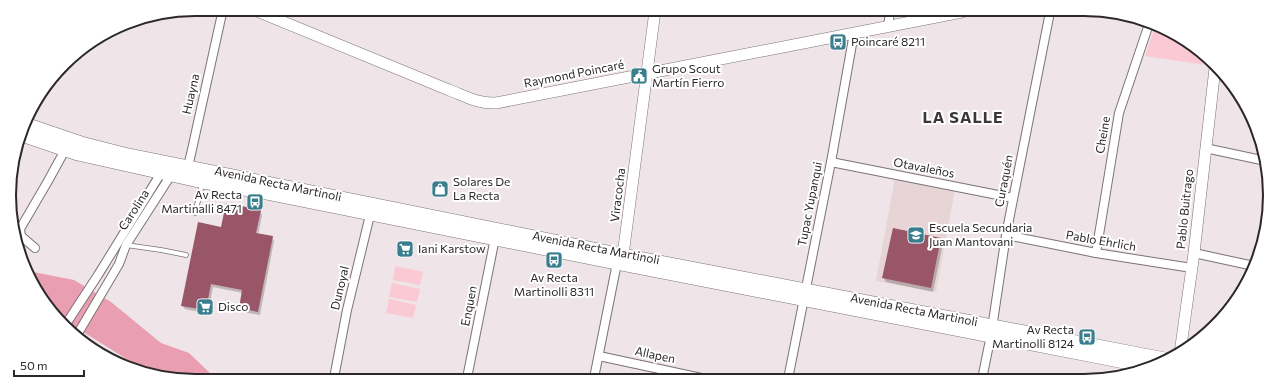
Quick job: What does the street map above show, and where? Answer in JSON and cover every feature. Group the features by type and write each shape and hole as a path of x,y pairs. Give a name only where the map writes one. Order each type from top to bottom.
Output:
{"main road":[{"name":"Avenida Recta Martinoli","path":"30,126 124,154 154,159 174,170 203,182 273,195 371,209 620,259 991,330 1158,358"},
{"name":"Avenida Recta Martinoli","path":"25,136 65,150 109,162 241,176 371,209 495,238 620,259"},
{"name":"Avenida Recta Martinoli","path":"991,330 1142,365"}],"street":[{"name":"Huayna","path":"174,170 221,16"},
{"name":"Raymond Poincaré","path":"269,16 463,96 486,103 496,103 888,27 934,16"},
{"name":"Viracocha","path":"595,374 620,259 654,16"},
{"path":"888,27 889,16"},
{"name":"Curaquén","path":"983,374 1006,235 1049,16"},
{"name":"Cheine","path":"1096,253 1119,112 1148,28"},
{"name":"Tupac Yupanqui","path":"789,374 831,162 854,33"},
{"name":"Pablo Buitrago","path":"1181,345 1194,253 1204,148 1214,72"},
{"path":"1204,148 1260,160"},
{"path":"35,248 21,236 20,229 65,150"},
{"name":"Otavaleños","path":"831,162 1013,198"},
{"name":"Carolina","path":"68,322 98,275 123,243 174,170"},
{"name":"Dunoyal","path":"335,374 347,310 371,209"},
{"name":"Pablo Ehrlich","path":"1006,235 1096,253 1192,268"},
{"name":"Enquen","path":"468,374 495,238"},
{"name":"Carolina","path":"79,332 119,264 123,243"},
{"path":"1194,253 1249,265"},
{"name":"Allapen","path":"599,356 679,374"}],"lane":[{"path":"195,213 203,182"},
{"path":"123,243 186,255"}],"shaded area":[{"path":"1154,30 1174,40 1206,64 1206,65 1145,56"},
{"name":"Escuela Secundaria Juan Mantovani","path":"895,178 955,189 936,292 876,281"},
{"path":"395,266 423,272 420,285 393,280"},
{"path":"33,272 74,280 111,302 161,343 189,353 211,374 183,374 160,371 134,364 68,322 46,294"},
{"path":"392,283 420,289 417,302 389,297"},
{"path":"389,299 416,305 413,318 386,313"}],"building":[{"path":"226,203 261,210 256,233 273,236 258,312 239,308 242,290 211,284 206,310 181,306 198,222 221,227"},
{"path":"893,228 941,238 931,288 882,278"}],"place":[{"name":"Poincaré 8211","path":"838,42"},
{"name":"Grupo Scout Martín Fierro","path":"639,76"},
{"name":"Solares De La Recta","path":"440,189"},
{"name":"Av Recta Martinalli 8471","path":"255,202"},
{"name":"Escuela Secundaria Juan Mantovani","path":"916,235"},
{"name":"Iani Karstow","path":"405,249"},
{"name":"Av Recta Martinolli 8311","path":"554,260"},
{"name":"Disco","path":"205,307"},
{"name":"Av Recta Martinolli 8124","path":"1087,337"}],"district":[{"name":"LA SALLE","path":"963,117"}]}
